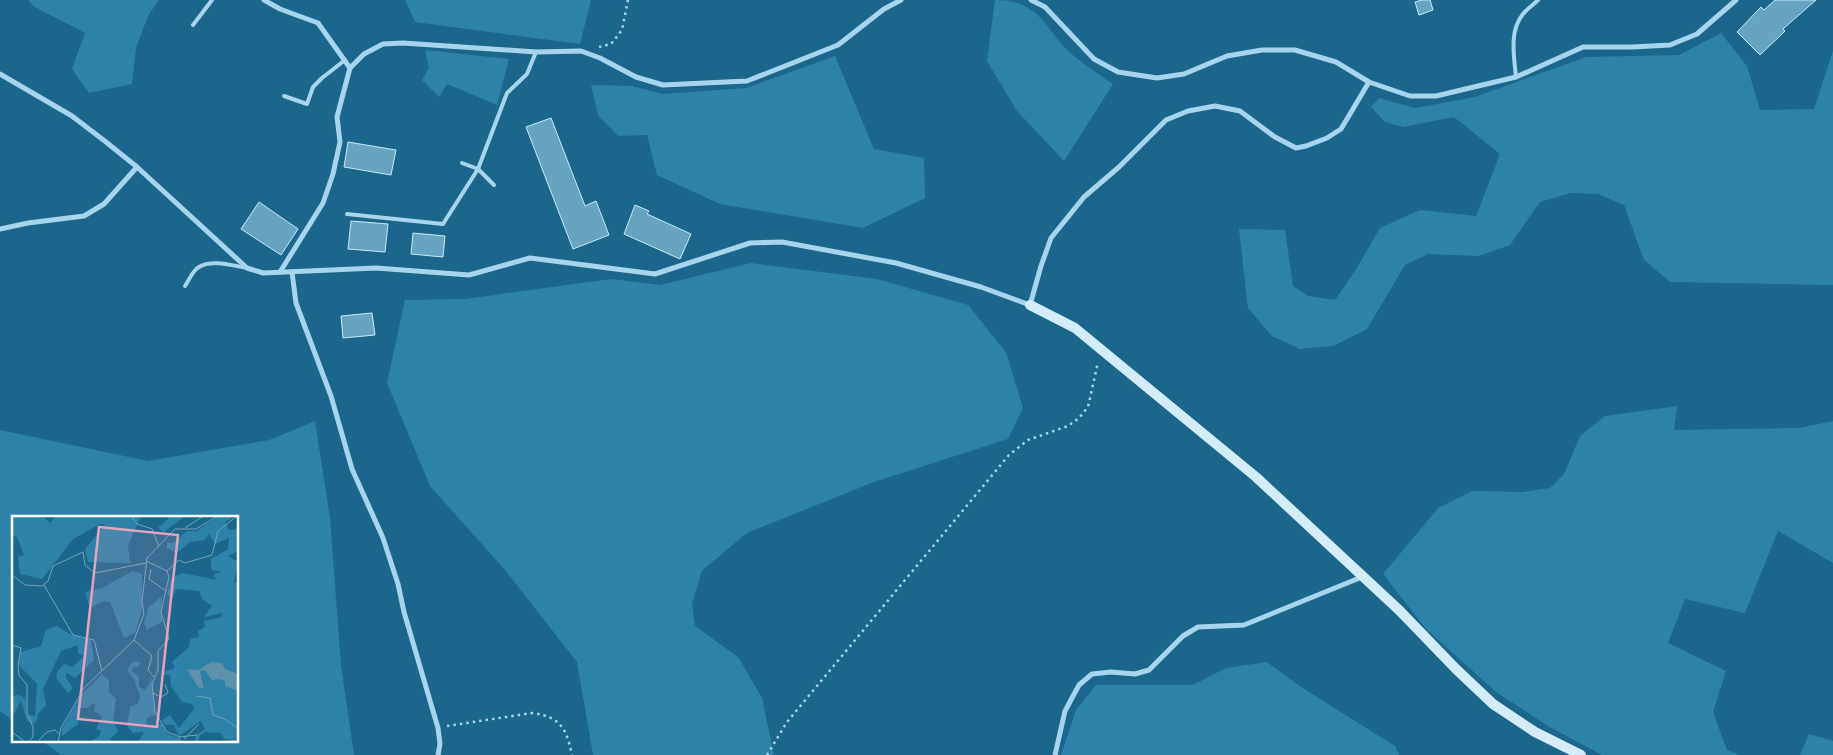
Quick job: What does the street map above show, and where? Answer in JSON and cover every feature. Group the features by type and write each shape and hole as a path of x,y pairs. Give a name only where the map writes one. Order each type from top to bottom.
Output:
{"street":[{"path":"264,0 280,9 318,23 350,68"},
{"path":"280,272 323,203 333,174 340,142 337,117 350,68 364,54 383,44 403,43 536,52 581,51 600,58 636,78 663,85 747,81 838,44 884,9 901,0"},
{"path":"1032,0 1045,7 1094,59 1118,72 1157,78 1184,74 1227,56 1262,50 1295,50 1336,62 1369,82 1410,96 1436,96 1516,77 1583,47 1670,45 1697,34 1736,0"},
{"path":"0,74 72,116 136,167 248,268 263,273 376,268 469,275 530,258 655,274 750,243 782,242 896,263 980,287 1030,305 1076,328 1256,477 1399,610 1493,704 1535,732 1581,755"},
{"path":"1030,305 1051,238 1084,197 1119,167 1166,120 1188,111 1215,106 1240,111 1276,137 1296,148 1327,138 1341,129 1369,82"},
{"path":"0,229 28,223 84,216 104,204 136,167"},
{"path":"292,272 296,303 331,396 352,469 383,538 398,584 404,612 438,728 440,744 438,755"},
{"path":"1055,755 1065,711 1079,685 1092,674 1111,672 1135,674 1149,670 1183,636 1198,627 1244,624 1363,577"}],"lane":[{"path":"193,25 212,0"},
{"path":"1516,77 1513,46 1516,25 1523,14 1538,0"},
{"path":"347,214 442,224 478,169 507,93 527,74 536,52"},
{"path":"284,96 307,104 312,87 344,60"},
{"path":"462,163 478,169 494,185"},
{"path":"185,286 198,267 214,264 248,268"}],"path":[{"path":"581,51 611,44 622,30 628,0"},
{"path":"767,755 787,722 1009,455 1028,440 1068,426 1079,418 1088,406 1101,350"},
{"path":"438,728 532,713 546,715 558,721 567,734 572,755"}],"shaded area":[{"path":"28,0 159,0 148,16 136,48 132,84 89,93 72,69 85,33 33,6"},
{"path":"405,0 591,0 580,44 415,22"},
{"path":"995,0 1011,1 1033,11 1074,56 1113,84 1064,161 1017,111 987,61"},
{"path":"1721,33 1747,66 1760,110 1814,109 1833,51 1833,285 1670,282 1644,260 1624,205 1598,194 1571,193 1540,202 1510,245 1479,256 1428,254 1405,265 1367,329 1333,346 1300,349 1272,336 1248,308 1239,229 1285,230 1293,286 1308,296 1335,300 1355,271 1380,228 1420,210 1476,216 1500,154 1454,117 1403,127 1385,122 1371,107 1379,98 1415,108 1475,97 1586,57 1679,55"},
{"path":"425,50 509,59 497,105 447,84 439,97 422,80 429,67"},
{"path":"835,56 874,149 924,158 925,198 863,228 720,204 657,175 647,135 618,136 598,115 591,85 632,86 662,94 746,88"},
{"path":"751,263 877,279 968,305 1006,352 1023,408 1008,439 874,482 747,533 702,571 692,604 695,626 738,657 762,698 774,755 593,755 577,662 505,570 430,486 387,383 405,300 465,299 611,279 660,285"},
{"path":"1677,406 1674,430 1799,428 1833,421 1833,563 1778,531 1745,613 1685,599 1668,643 1726,671 1713,712 1727,750 1740,755 1602,755 1548,726 1496,692 1426,629 1383,574 1438,508 1472,491 1523,492 1550,488 1564,474 1580,436 1605,416"},
{"path":"315,421 330,518 341,665 354,755 61,755 43,742 239,742 239,516 12,516 12,720 0,711 0,430 148,461 269,440"},
{"path":"1267,662 1301,687 1395,746 1399,755 1061,755 1076,710 1096,685 1193,685 1226,668"},
{"path":"1809,734 1833,741 1833,755 1800,755"}],"building":[{"path":"1430,0 1433,10 1419,15 1415,2"},
{"path":"1775,0 1816,0 1783,29 1785,31 1760,55 1737,32 1761,7 1764,10"},
{"path":"551,118 585,206 596,201 609,235 573,249 526,127"},
{"path":"348,142 396,150 391,175 344,167"},
{"path":"259,202 298,229 281,255 241,229"},
{"path":"635,205 649,211 647,214 691,234 680,259 624,234"},
{"path":"351,221 388,224 385,252 348,249"},
{"path":"413,233 445,236 443,257 411,254"},
{"path":"372,313 375,335 343,338 341,316"}]}
